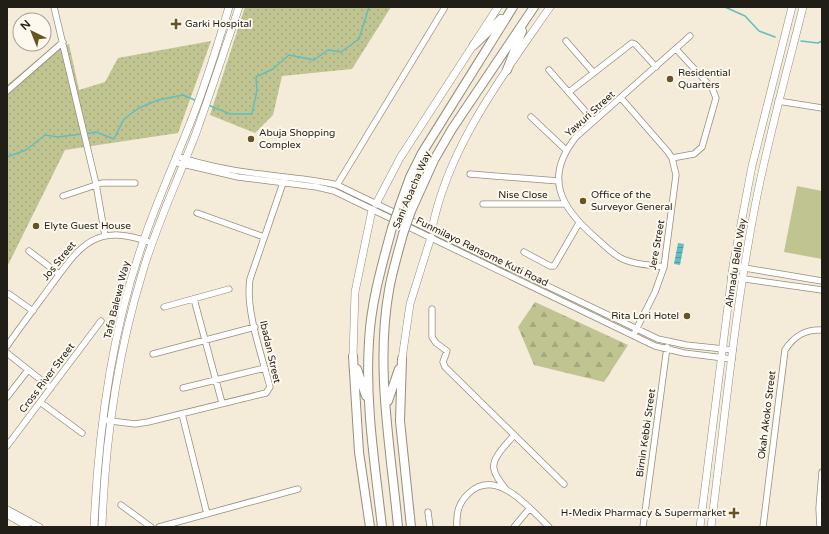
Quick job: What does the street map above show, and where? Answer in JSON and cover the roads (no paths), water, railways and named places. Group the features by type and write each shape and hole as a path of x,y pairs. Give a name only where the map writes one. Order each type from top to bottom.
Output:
{"highway":[{"name":"Sani Abacha Way","path":"398,527 386,408 384,338 388,291 403,234 434,160 452,129 534,7"},
{"path":"474,45 512,8"},
{"name":"Sani Abacha Way","path":"382,527 368,402 369,341 376,287 392,228 410,177 422,153 512,8"},
{"path":"507,70 526,18"},
{"path":"353,356 368,402"},
{"path":"353,356 359,452 370,527"},
{"path":"386,408 402,359"},
{"path":"402,359 400,421 411,527"},
{"path":"397,506 403,527"}],"main road":[{"name":"Tafa Balewa Way","path":"94,527 95,490 103,420 120,327 133,273 144,240 193,115 229,7"},
{"name":"Tafa Balewa Way","path":"102,527 105,464 127,329 152,242 211,92 239,7"},
{"path":"353,356 355,292 374,207 400,158 498,7"},
{"path":"402,359 410,304 440,198 455,161 474,124 507,70 550,7"},
{"name":"Ahmadu Bello Way","path":"700,527 732,266 752,166 792,7"},
{"name":"Ahmadu Bello Way","path":"711,527 742,278 762,172 778,101 803,8"}],"street":[{"path":"54,7 88,146 105,236"},
{"path":"337,185 445,7"},
{"name":"Yawuri Street","path":"664,267 633,262 617,256 578,223 564,204 559,181 561,165 566,150 593,120 621,98 690,36"},
{"path":"566,41 593,72"},
{"path":"7,91 63,42"},
{"path":"569,92 632,43 635,44 656,67"},
{"path":"672,158 694,154 702,147 716,98 712,88 676,48"},
{"path":"549,70 593,120"},
{"name":"Jere Street","path":"621,98 672,158 676,175 664,267 655,292 633,336"},
{"path":"778,101 822,108"},
{"path":"531,117 566,150"},
{"name":"Funmilayo Ransome Kuti Road","path":"175,159 238,177 319,181 337,185 374,207"},
{"path":"470,174 559,181"},
{"name":"Funmilayo Ransome Kuti Road","path":"284,180 334,191 374,207 636,330 668,342 733,350"},
{"name":"Ibadan Street","path":"103,420 135,424 266,393 270,387 255,327 248,291 250,279 284,180"},
{"path":"63,196 96,184 135,183"},
{"name":"Nise Close","path":"483,204 564,204"},
{"path":"197,213 264,237"},
{"path":"524,252 550,266 554,266 578,223"},
{"name":"Funmilayo Ransome Kuti Road","path":"431,233 633,336 666,349 732,359"},
{"name":"Jos Street","path":"7,346 59,274 85,244 105,236 128,235 152,242"},
{"path":"30,251 59,274"},
{"path":"732,266 822,280"},
{"path":"731,277 822,290"},
{"path":"164,307 229,289"},
{"path":"9,294 33,311"},
{"path":"194,298 222,403"},
{"path":"432,309 432,338 447,351 443,362 445,367 564,484"},
{"name":"Cross River Street","path":"7,446 101,322"},
{"path":"153,354 255,327"},
{"name":"Okah Akoko Street","path":"764,527 785,350 796,337 804,332 822,330"},
{"name":"Birnin Kebbi Street","path":"642,527 668,342"},
{"path":"7,353 51,388"},
{"path":"183,388 265,368"},
{"path":"7,397 28,370"},
{"path":"40,402 82,433"},
{"path":"182,414 207,514"},
{"path":"514,435 495,460 493,466 494,471 505,488 549,527"},
{"path":"820,527 819,508 822,472"},
{"path":"457,527 457,509 469,492 488,485 505,488"},
{"path":"159,527 298,490"},
{"path":"122,505 151,527"},
{"path":"7,509 40,527"},
{"path":"514,527 529,509"},
{"path":"428,512 430,527"},
{"path":"7,515 28,527"}],"water":[{"path":"678,243 684,244 680,265 674,264"}],"waterway":[{"path":"208,105 230,114 252,114 257,90 256,77 273,69 289,55 314,60 328,50 341,52 359,39 369,7"},
{"path":"725,7 745,16 759,31 775,37"},
{"path":"801,41 818,43 822,41"},
{"path":"85,134 96,132 114,139 124,119 139,108 158,100 183,95 197,101"},
{"path":"7,157 26,150 45,135 58,137 82,134"}],"place":[{"name":"Garki Hospital","path":"176,24"},
{"name":"Residential Quarters","path":"670,79"},
{"name":"Abuja Shopping Complex","path":"251,139"},
{"name":"Office of the Surveyor General","path":"583,201"},
{"name":"Elyte Guest House","path":"36,226"},
{"name":"Rita Lori Hotel","path":"687,316"},
{"name":"H-Medix Pharmacy & Supermarket","path":"734,513"}]}
